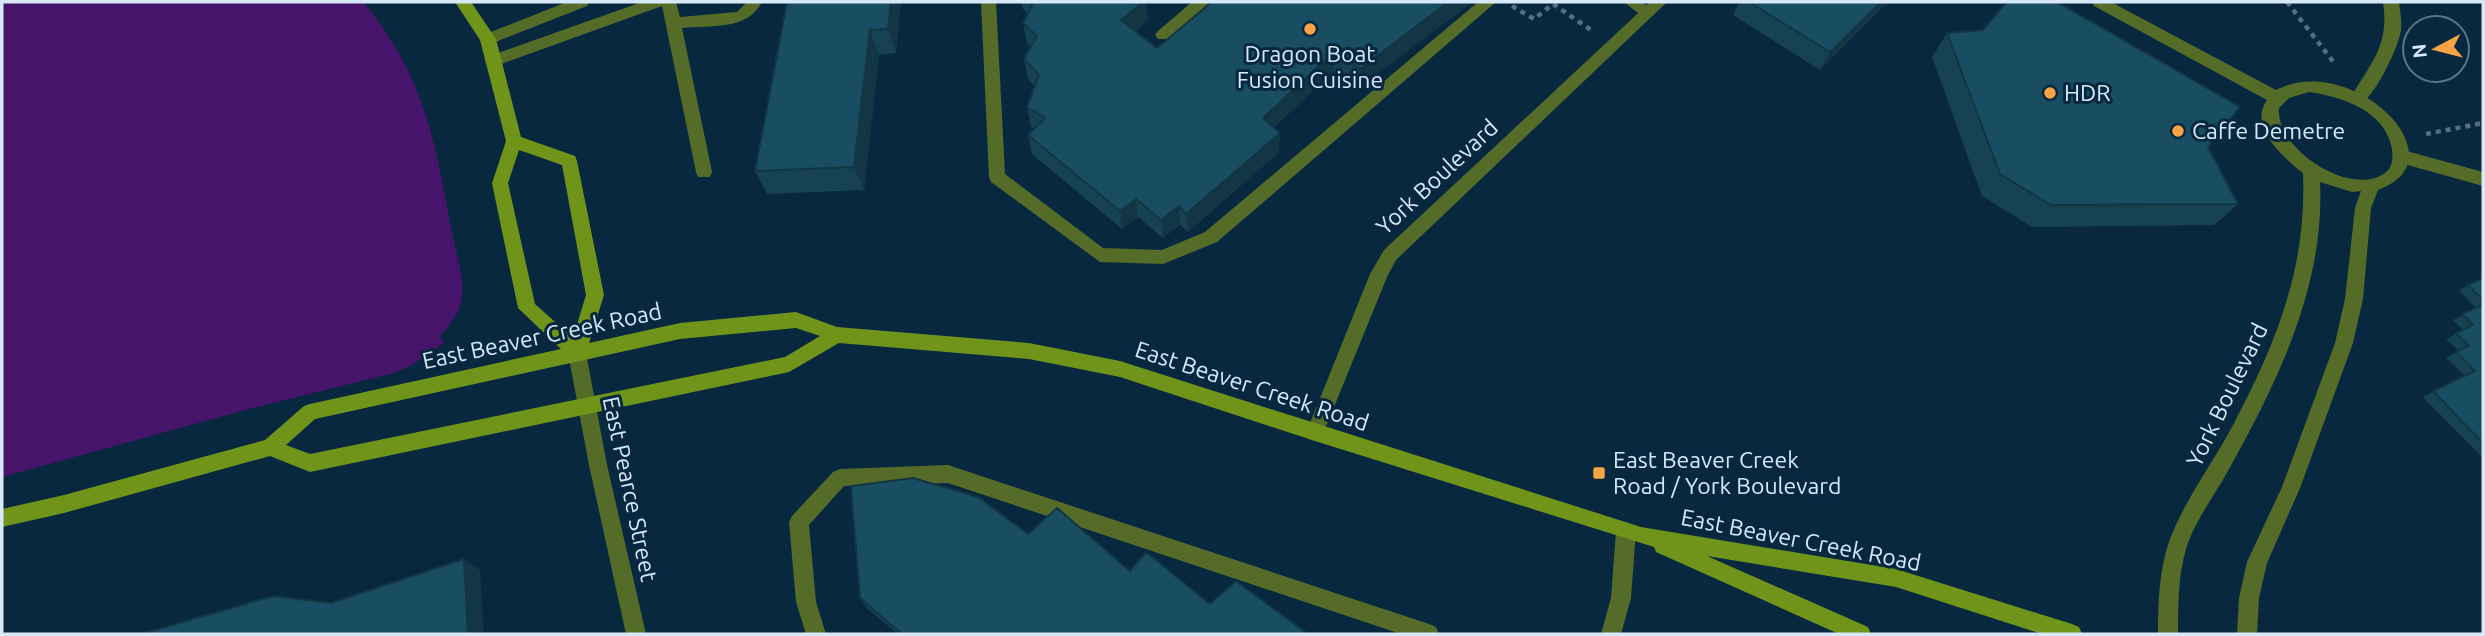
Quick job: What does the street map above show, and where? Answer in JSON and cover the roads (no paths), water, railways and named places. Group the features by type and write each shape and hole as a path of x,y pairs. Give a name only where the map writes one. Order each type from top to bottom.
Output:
{"street":[{"path":"462,2 488,38 514,141 500,183 527,308 577,353 595,295 569,161 514,141"},
{"path":"488,38 582,2"},
{"path":"493,61 658,2"},
{"path":"669,2 704,172"},
{"path":"672,23 740,18 750,10 754,2"},
{"path":"988,2 998,177 1100,255 1163,257 1211,237 1488,2"},
{"path":"1163,35 1202,2"},
{"path":"1631,2 1653,7"},
{"path":"2099,2 2277,98"},
{"path":"2358,99 2392,45 2395,31 2390,2"},
{"name":"York Boulevard","path":"1315,433 1378,274 1390,255 1653,7"},
{"path":"2309,86 2335,90 2358,99 2383,117 2397,136 2403,157 2399,169 2390,178 2372,185 2334,181 2311,171 2287,153 2271,130 2269,117 2277,98 2296,88 2309,86"},
{"path":"2403,157 2483,179"},
{"name":"York Boulevard","path":"2168,634 2172,575 2180,540 2250,412 2284,336 2299,292 2311,230 2314,195 2311,171"},
{"path":"2248,634 2249,598 2257,562 2291,488 2344,343 2354,299 2364,208 2372,185"},
{"name":"East Beaver Creek Road","path":"2,518 64,504 270,447 310,412 680,331 796,320 837,335 1029,351 1121,369 1634,533 1861,634"},
{"path":"270,447 310,463 789,364 837,335"},
{"name":"East Pearce Street","path":"577,353 636,634"},
{"path":"817,634 806,602 799,522 840,478 948,474 1429,634"},
{"path":"1611,634 1634,533"},
{"name":"East Beaver Creek Road","path":"1634,533 1896,578 2072,634"}],"place":[{"name":"Dragon Boat Fusion Cuisine","path":"1310,29"},
{"name":"HDR","path":"2050,93"},
{"name":"Caffe Demetre","path":"2178,131"},
{"name":"East Beaver Creek Road / York Boulevard","path":"1599,473"}]}
